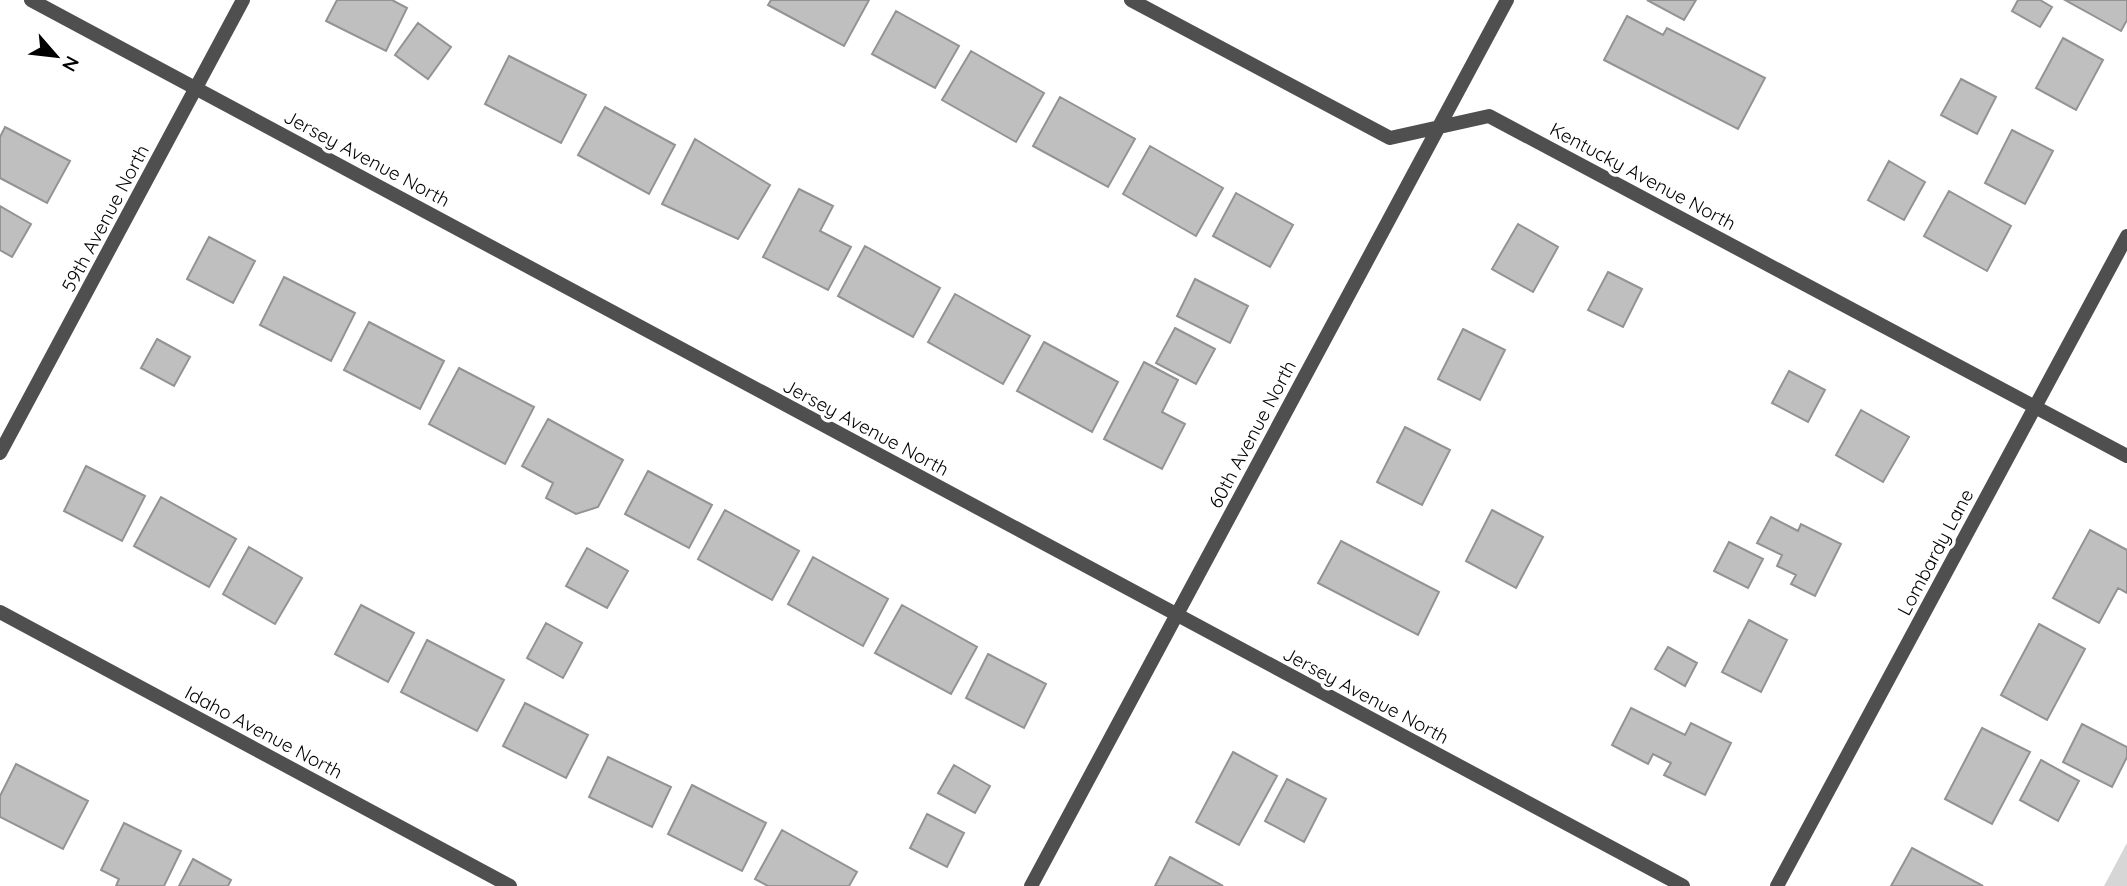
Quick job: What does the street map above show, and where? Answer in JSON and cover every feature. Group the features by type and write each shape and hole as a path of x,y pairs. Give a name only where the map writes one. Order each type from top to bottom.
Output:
{"street":[{"name":"Jersey Avenue North","path":"32,0 1683,886"},
{"name":"59th Avenue North","path":"0,453 243,0"},
{"name":"Kentucky Avenue North","path":"1131,0 1390,138 1489,116 2127,456"},
{"name":"60th Avenue North","path":"1031,886 1507,0"},
{"name":"Lombardy Lane","path":"1777,886 2127,236"},
{"name":"Idaho Avenue North","path":"0,612 510,886"}],"shaded area":[{"path":"2127,843 2127,886 2104,886"}],"building":[{"path":"337,0 392,0 407,8 386,51 326,21"},
{"path":"771,0 869,0 844,46 768,5"},
{"path":"1647,0 1696,0 1684,20"},
{"path":"2018,0 2040,0 2052,7 2040,27 2012,11"},
{"path":"2065,0 2127,0 2127,20 2121,31"},
{"path":"896,11 959,46 935,88 872,54"},
{"path":"1627,16 1663,35 1667,28 1765,78 1738,129 1604,60"},
{"path":"418,23 451,47 428,79 395,55"},
{"path":"2063,38 2103,60 2076,110 2036,88"},
{"path":"971,51 1044,93 1016,142 942,100"},
{"path":"509,56 586,95 561,143 485,104"},
{"path":"1961,79 1996,97 1977,134 1941,115"},
{"path":"1060,97 1135,139 1108,187 1033,146"},
{"path":"605,107 675,145 649,194 578,155"},
{"path":"5,127 70,161 47,203 0,178 0,137"},
{"path":"2012,130 2053,151 2025,204 1985,183"},
{"path":"695,139 770,185 738,239 662,204"},
{"path":"1150,146 1223,188 1196,236 1123,194"},
{"path":"1889,161 1925,182 1904,220 1868,200"},
{"path":"799,189 833,206 820,231 851,247 828,290 763,257"},
{"path":"1949,191 2011,226 1987,271 1924,236"},
{"path":"1236,193 1293,225 1270,267 1213,236"},
{"path":"0,206 31,224 12,257 0,250"},
{"path":"1518,224 1558,247 1533,292 1492,269"},
{"path":"209,237 255,261 233,303 187,279"},
{"path":"865,246 940,288 913,337 838,296"},
{"path":"1608,272 1642,289 1623,327 1588,310"},
{"path":"284,277 355,313 331,361 260,325"},
{"path":"1195,279 1248,306 1230,343 1177,316"},
{"path":"955,294 1030,336 1003,384 928,342"},
{"path":"369,322 444,361 420,409 344,370"},
{"path":"1175,328 1215,349 1196,384 1156,363"},
{"path":"1463,329 1505,350 1480,400 1438,379"},
{"path":"157,339 190,357 174,386 141,368"},
{"path":"1044,342 1118,382 1092,432 1017,391"},
{"path":"1144,362 1178,380 1162,412 1185,424 1162,469 1104,439"},
{"path":"459,368 534,407 505,464 429,424"},
{"path":"1789,371 1825,390 1808,422 1772,403"},
{"path":"1861,410 1909,437 1883,482 1836,455"},
{"path":"548,419 623,460 598,507 576,514 546,498 553,483 522,466"},
{"path":"1405,427 1450,450 1422,505 1377,482"},
{"path":"86,466 145,496 122,541 64,511"},
{"path":"648,471 712,505 689,548 625,514"},
{"path":"161,497 236,539 209,587 134,546"},
{"path":"725,510 799,551 772,600 698,559"},
{"path":"1492,510 1543,537 1516,588 1466,561"},
{"path":"1771,517 1798,531 1801,524 1841,544 1815,596 1791,584 1796,575 1777,566 1782,555 1757,543"},
{"path":"2090,530 2127,550 2127,593 2118,588 2099,623 2053,598"},
{"path":"1341,541 1439,592 1418,635 1318,583"},
{"path":"1729,542 1763,559 1748,588 1714,571"},
{"path":"249,547 302,578 275,624 223,594"},
{"path":"587,548 628,571 607,608 566,586"},
{"path":"813,557 888,599 863,646 788,604"},
{"path":"361,605 414,633 388,682 335,654"},
{"path":"902,605 977,647 951,694 875,653"},
{"path":"1749,620 1787,640 1761,692 1722,672"},
{"path":"546,623 582,643 563,678 527,658"},
{"path":"2039,624 2085,649 2047,720 2001,695"},
{"path":"427,640 504,680 477,731 401,692"},
{"path":"1668,647 1697,663 1685,686 1655,669"},
{"path":"988,654 1046,684 1024,728 966,698"},
{"path":"525,703 588,735 566,778 503,746"},
{"path":"1631,708 1685,735 1691,723 1731,743 1705,795 1664,775 1671,763 1653,754 1648,764 1612,745"},
{"path":"2082,724 2127,747 2127,757 2112,787 2063,762"},
{"path":"1982,728 2030,752 1992,824 1945,799"},
{"path":"1233,752 1277,776 1239,845 1196,822"},
{"path":"608,757 671,787 652,827 589,797"},
{"path":"2041,760 2079,781 2058,821 2020,800"},
{"path":"16,764 88,801 63,849 0,817 0,796"},
{"path":"954,765 990,786 975,813 938,793"},
{"path":"1287,779 1326,799 1304,842 1265,821"},
{"path":"692,785 766,823 742,871 668,834"},
{"path":"927,814 964,833 947,867 910,848"},
{"path":"124,823 181,851 164,886 116,886 119,879 101,870"},
{"path":"782,830 857,872 849,886 768,886 755,879"},
{"path":"1912,848 1983,886 1891,886"},
{"path":"1170,857 1223,886 1155,886"},
{"path":"193,859 231,880 228,886 179,886"}]}
